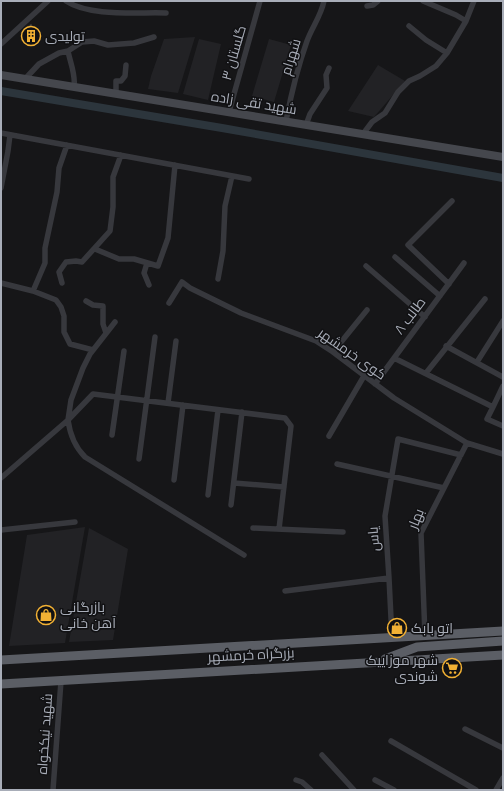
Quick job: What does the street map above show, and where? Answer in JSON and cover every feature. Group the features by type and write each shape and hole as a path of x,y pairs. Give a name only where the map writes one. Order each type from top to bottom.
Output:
{"highway":[{"name":"بزرگراه خرمشهر","path":"1,660 503,631"},
{"path":"457,634 458,658"},
{"path":"376,662 418,647 503,642"},
{"name":"بزرگراه خرمشهر","path":"1,684 503,655"}],"main road":[{"name":"شهید تقی زاده","path":"1,75 503,157"}],"street":[{"path":"1,44 48,1"},
{"path":"66,1 80,7 104,12 166,13"},
{"name":"گلستان ۳","path":"229,112 256,22 260,1"},
{"name":"شهرام","path":"286,121 307,40 322,9 324,1"},
{"path":"367,6 373,5 378,1"},
{"path":"423,1 456,15 466,21"},
{"path":"363,134 372,122 385,113 398,92 409,81 436,66 447,53 466,21 474,1"},
{"path":"408,26 426,40 447,53"},
{"path":"25,78 39,64 82,42 94,40 108,45 134,42 154,36"},
{"path":"68,50 72,71 75,78 74,86"},
{"path":"116,94 116,81 121,81 125,76 126,65"},
{"path":"306,125 310,114 327,88 326,75 329,68"},
{"path":"1,134 249,179"},
{"path":"1,188 10,135"},
{"path":"33,291 45,263 45,248 58,192 59,168 67,145"},
{"path":"62,283 59,272 66,262 82,262 110,231 113,207 113,177 121,155"},
{"path":"95,249 119,259 134,258 158,266 168,238 176,165"},
{"path":"218,279 223,251 225,206 232,176"},
{"path":"449,284 408,245 452,201"},
{"path":"395,257 440,296"},
{"path":"147,263 144,273 149,285"},
{"name":"طالب ۸","path":"375,384 464,263"},
{"path":"366,266 424,317"},
{"name":"کوی خرمشهر","path":"169,303 182,282 190,288 241,313 316,341 394,398 467,443 503,454"},
{"path":"1,284 33,291 56,300 61,307 64,316 64,332 70,344 93,350"},
{"path":"426,373 485,299"},
{"path":"86,301 93,305 103,306 103,324 106,333"},
{"path":"333,352 367,310"},
{"path":"477,362 503,321"},
{"path":"115,322 93,350 83,368 69,410 68,420 72,438 85,457 244,555"},
{"path":"139,459 155,337"},
{"path":"168,403 176,341"},
{"path":"446,346 503,377"},
{"path":"112,434 124,351"},
{"path":"394,358 492,407"},
{"path":"329,436 364,376"},
{"path":"503,386 487,418 503,426"},
{"path":"1,478 68,420 93,394 286,418 291,426 279,529"},
{"path":"174,480 183,405"},
{"path":"208,495 218,410"},
{"path":"231,505 242,412"},
{"name":"یاس","path":"392,638 384,516 398,439 461,456"},
{"name":"بهار","path":"425,636 421,533 467,443"},
{"path":"337,464 444,488"},
{"path":"234,483 284,487"},
{"path":"1,530 76,522"},
{"path":"253,528 343,532"},
{"path":"285,591 389,578"},
{"name":"شهید نیکخواه","path":"53,790 61,680"},
{"path":"465,729 503,748"},
{"path":"390,741 476,790"},
{"path":"322,755 354,790"},
{"path":"496,790 503,778"},
{"path":"296,780 302,782 311,790"},
{"path":"375,780 394,790"}],"shaded area":[{"path":"195,37 178,93 148,89 164,39"},
{"path":"199,39 221,44 208,100 183,94"},
{"path":"269,39 291,45 274,102 252,96"},
{"path":"378,65 405,81 374,117 348,111"},
{"path":"85,527 65,643 9,646 27,535"},
{"path":"89,528 128,549 113,640 69,642"}],"building":[{"name":"تولیدی","path":"31,24 40,39 29,45 21,33"}],"waterway":[{"path":"1,91 222,128 503,178"}],"place":[{"name":"تولیدی","path":"31,36"},
{"name":"بازرگانی آهن خانی","path":"46,615"},
{"name":"اتو بابک","path":"397,628"},
{"name":"شهر موزاییک شوندی","path":"452,668"}]}
